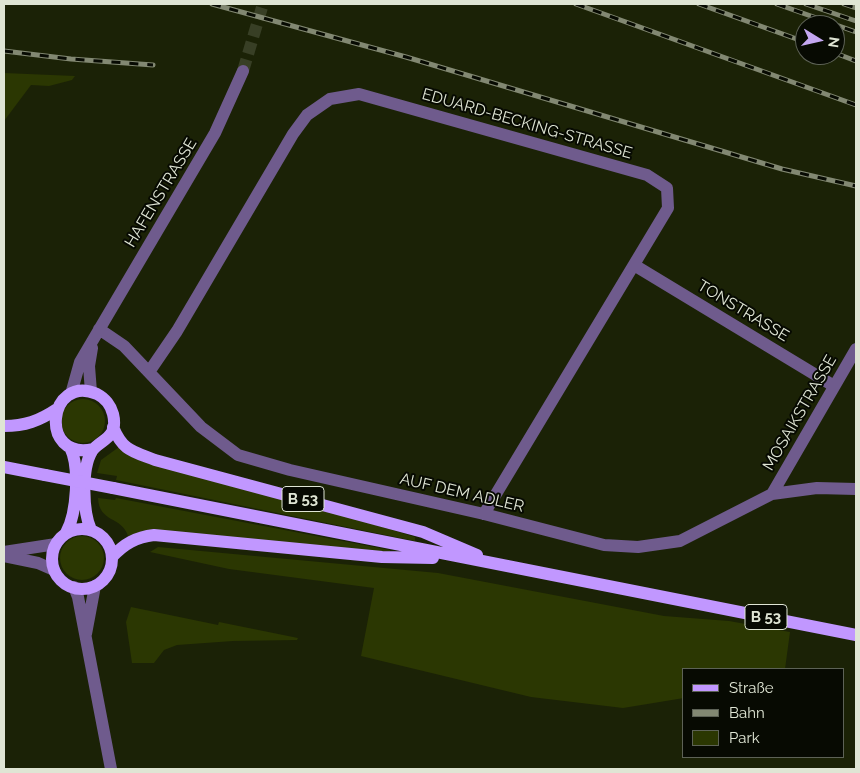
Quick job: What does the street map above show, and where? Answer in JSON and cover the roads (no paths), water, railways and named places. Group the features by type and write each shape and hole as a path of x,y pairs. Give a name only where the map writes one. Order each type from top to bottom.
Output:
{"main road":[{"path":"91,392 80,391 62,400 54,420 61,440 70,447 81,450 94,449"},
{"name":"B 53","path":"91,392 101,396 109,404 114,415 113,427 119,442 125,447 155,460 423,532 502,566"},
{"path":"4,426 24,426 41,420 57,409"},
{"path":"112,558 106,541 91,530 88,523 85,483 86,465 94,449 109,436 113,427"},
{"path":"70,447 74,456 74,513 66,533 56,544 52,557 54,570 59,578 74,587 95,586"},
{"name":"B 53","path":"4,467 856,635"},
{"path":"66,533 78,529 91,530"},
{"name":"B 53","path":"95,586 107,574 112,558 120,548 135,538 154,535 382,557 478,561"}],"street":[{"name":"HAFENSTRASSE","path":"71,394 80,362 215,133 243,71"},
{"name":"EDUARD-BECKING-STRASSE","path":"149,372 177,331 293,134 308,115 330,99 359,94 647,175 658,180 667,188 668,208 484,514"},
{"name":"TONSTRASSE","path":"634,265 834,386"},
{"name":"HAFENSTRASSE","path":"91,392 90,355 99,329"},
{"name":"AUF DEM ADLER","path":"99,329 124,346 201,427 238,455 295,471 484,514 604,545 638,547 680,541 772,494 817,488 856,489"},
{"name":"MOSAIKSTRASSE","path":"772,494 856,349"},
{"path":"4,552 56,544"},
{"path":"4,556 38,562 54,570"},
{"path":"85,636 95,586"},
{"path":"74,587 111,769"}],"tunnel":[{"path":"243,71 263,4"}],"railway":[{"path":"212,4 406,57 782,169 856,186"},
{"path":"576,4 856,105"},
{"path":"699,4 795,38"},
{"path":"777,4 856,32"},
{"path":"806,4 856,21"},
{"path":"844,4 856,8"},
{"path":"4,51 71,59 153,65"},
{"path":"845,57 856,61"}]}
